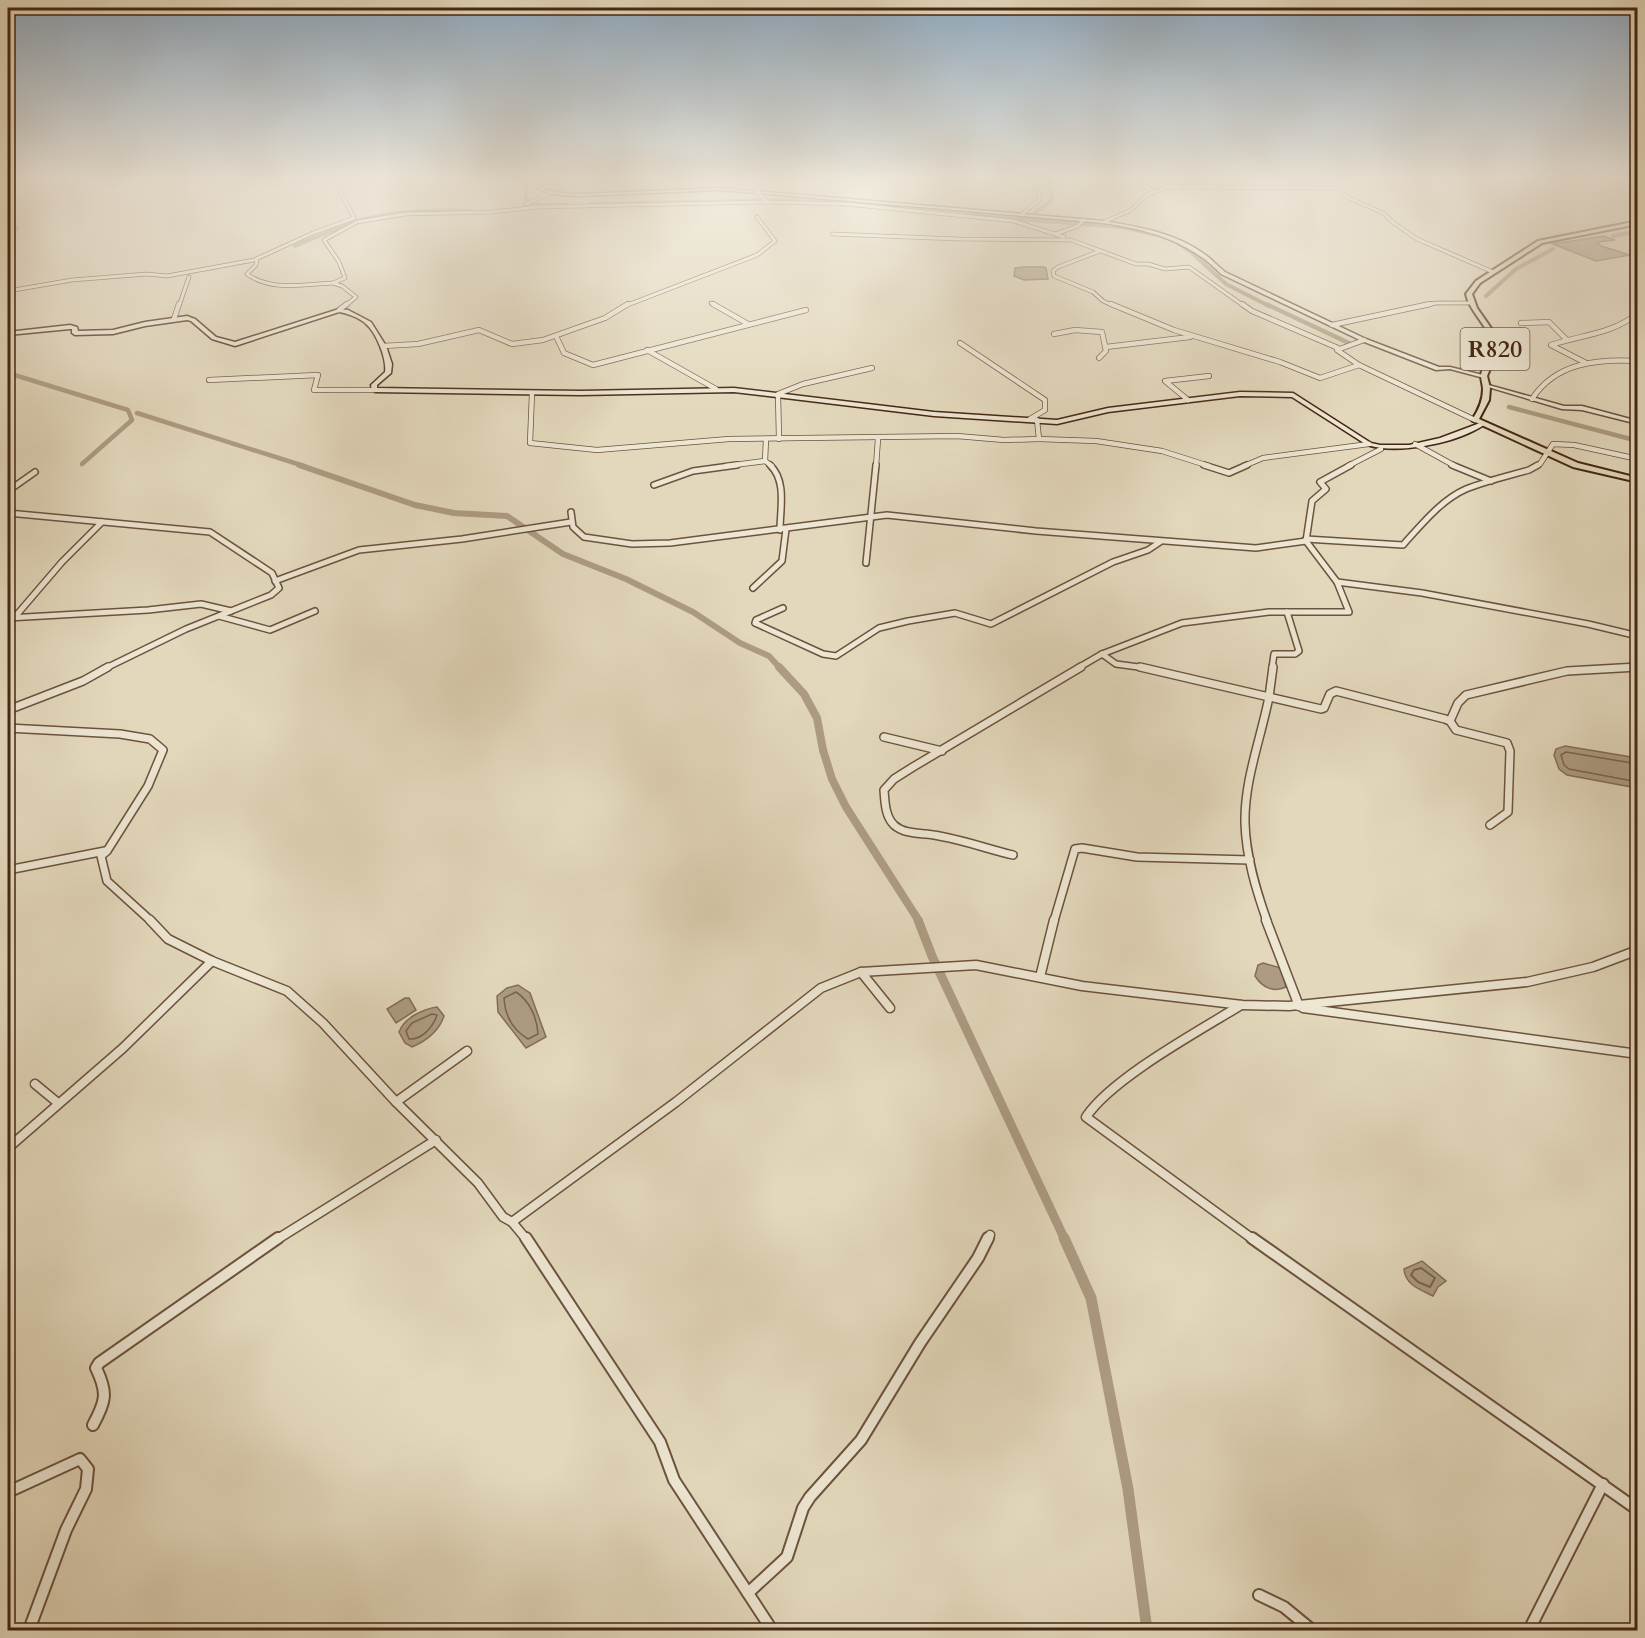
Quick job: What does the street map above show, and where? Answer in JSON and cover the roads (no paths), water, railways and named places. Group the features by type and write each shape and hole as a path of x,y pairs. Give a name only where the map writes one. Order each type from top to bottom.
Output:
{"main road":[{"name":"R820","path":"1478,422 1486,406 1487,385 1484,376 1494,356 1493,338 1471,303 1469,294 1472,288 1522,253"},
{"path":"8,334 70,327 75,328 75,333 95,334 174,319 193,320 214,338 235,344 339,309 360,316 369,323 383,346 389,364 388,373 374,385 375,390 532,393 716,390 778,394 826,402 934,414 1057,422 1108,410 1248,393 1262,396 1293,395 1369,444 1381,448 1457,436 1478,422 1546,453 1586,468 1638,480"}],"street":[{"path":"8,291 72,280 142,274 167,276 257,259 269,253"},
{"path":"333,283 345,278 336,253"},
{"path":"383,346 418,344 479,330 512,344 556,336 605,318 633,301 673,289 721,267 759,253"},
{"path":"1094,253 1058,267 1053,271 1054,276 1093,291 1103,301 1190,336 1280,362 1320,378 1359,365"},
{"path":"1107,253 1136,264 1148,264 1161,269 1189,267 1252,311 1320,342 1338,348 1364,340"},
{"path":"1200,253 1223,273 1364,340 1438,369 1450,368 1484,376"},
{"path":"1451,253 1494,272"},
{"path":"257,259 256,265 247,274 253,280 272,284 333,283 342,285 356,297 339,309"},
{"path":"174,319 189,277"},
{"path":"1586,363 1551,345 1609,330 1637,313 1634,303 1638,301"},
{"path":"711,303 748,324"},
{"path":"1332,325 1436,303 1471,303"},
{"path":"556,336 564,353 589,365 806,310"},
{"path":"1521,323 1549,322 1567,340"},
{"path":"1054,334 1075,330 1101,332 1105,341 1103,345 1106,347"},
{"path":"1106,347 1190,336"},
{"path":"960,343 1045,400 1045,410 1030,419"},
{"path":"1099,358 1106,347"},
{"path":"1338,348 1337,350 1348,360 1478,422"},
{"path":"648,350 716,390"},
{"path":"1532,399 1542,385 1564,370 1606,360 1638,361"},
{"path":"779,439 778,394 802,384 872,368"},
{"path":"209,380 318,375 314,390 375,390"},
{"path":"1188,400 1165,381 1209,376"},
{"path":"1487,385 1564,408 1582,408 1638,423"},
{"path":"532,393 530,443 597,450 729,439 878,439 957,436 1004,440 1096,441 1162,451 1229,473 1263,458 1369,444"},
{"path":"1037,420 1039,439"},
{"path":"765,461 766,439"},
{"path":"866,563 873,516 878,439"},
{"path":"571,513 573,527 585,537 632,544 670,543 873,516 903,515 1036,531 1256,548 1306,540 1403,545 1427,518 1455,495 1466,489 1493,482 1540,464 1553,444 1559,443 1638,459"},
{"path":"1416,444 1463,471 1493,482"},
{"path":"1013,855 989,850 954,838 917,835 901,831 891,824 885,810 884,790 894,779 1102,654 1182,623 1258,613 1349,612 1337,582 1306,540 1312,501 1326,489 1320,482 1381,448"},
{"path":"654,485 693,471 765,461 777,469 779,475 780,530"},
{"path":"8,490 35,472"},
{"path":"8,513 176,526 210,532 272,573 279,588 271,595 122,659 83,681 8,710"},
{"path":"11,618 102,522"},
{"path":"275,581 359,550 462,539 571,522"},
{"path":"753,588 782,561 786,529"},
{"path":"783,608 755,622 823,654 836,656 879,628 908,621 955,613 991,624 1113,562 1148,550 1160,542"},
{"path":"1337,582 1371,584 1529,614 1560,617 1638,636"},
{"path":"11,618 152,610 181,606 223,607 231,611"},
{"path":"219,616 270,630 315,611"},
{"path":"1287,612 1299,651 1295,654 1274,654 1269,697 1247,798 1246,832 1250,860 1270,927 1299,1006"},
{"path":"1102,654 1116,664 1137,666 1321,709 1324,708 1330,694 1336,692 1450,721 1456,730 1503,741 1509,746 1508,812 1490,825"},
{"path":"1450,721 1458,703 1466,694 1567,671 1638,667"},
{"path":"8,728 120,734 150,740 163,750 147,789 107,851 101,856 107,881 168,939 212,961 287,991 323,1023 396,1102 478,1183 503,1217 512,1222 534,1248 660,1442 674,1480 772,1630"},
{"path":"884,737 942,751"},
{"path":"1040,977 1075,849 1082,848 1137,857 1250,860"},
{"path":"8,870 107,851"},
{"path":"512,1222 676,1102 821,988 861,972 976,965 1082,986 1242,1005 1299,1006 1527,982 1593,967 1638,950"},
{"path":"8,1148 123,1048 212,961"},
{"path":"861,972 890,1008"},
{"path":"1242,1005 1121,1084 1091,1106 1086,1117 1282,1260 1638,1510"},
{"path":"1289,1006 1638,1054"},
{"path":"396,1102 467,1051"},
{"path":"34,1084 58,1103"},
{"path":"93,1425 106,1399 105,1387 96,1368 99,1363 235,1266 375,1176 436,1140"},
{"path":"748,1593 787,1557 803,1508 810,1497 861,1440 920,1343 978,1258 990,1235"},
{"path":"8,1492 80,1459 87,1465 89,1476 82,1498 66,1528 39,1609 28,1630"},
{"path":"1529,1630 1604,1484"},
{"path":"1259,1594 1284,1607 1312,1630"}],"water":[{"path":"1577,253 1630,255 1596,261"},
{"path":"1015,268 1046,268 1048,279 1024,280 1014,276"},
{"path":"1565,746 1637,758 1637,788 1567,775 1559,769 1554,755 1556,749"},
{"path":"1263,963 1281,968 1286,987 1272,989 1261,983 1255,976 1258,965"},
{"path":"518,985 530,993 546,1037 526,1048 498,1012 497,996 507,988"},
{"path":"409,998 416,1010 396,1023 387,1009"},
{"path":"437,1007 444,1016 435,1031 427,1039 412,1047 405,1043 399,1032 405,1022 420,1012"},
{"path":"1422,1261 1446,1281 1438,1287 1433,1296 1410,1283 1405,1275 1404,1269"}],"waterway":[{"path":"1193,253 1226,284 1269,306"},
{"path":"1486,296 1516,269 1545,253"},
{"path":"1266,304 1351,344"},
{"path":"8,373 128,410 132,420 82,464"},
{"path":"1509,407 1638,441"},
{"path":"137,413 304,466"},
{"path":"299,465 415,505 454,513 507,516 563,554 626,579 693,612 740,643 769,656 780,668"},
{"path":"779,667 804,694 817,718 823,750 832,779 846,807 919,921"},
{"path":"918,920 932,956 1065,1240"},
{"path":"1064,1238 1091,1298 1128,1489 1147,1630"}]}
